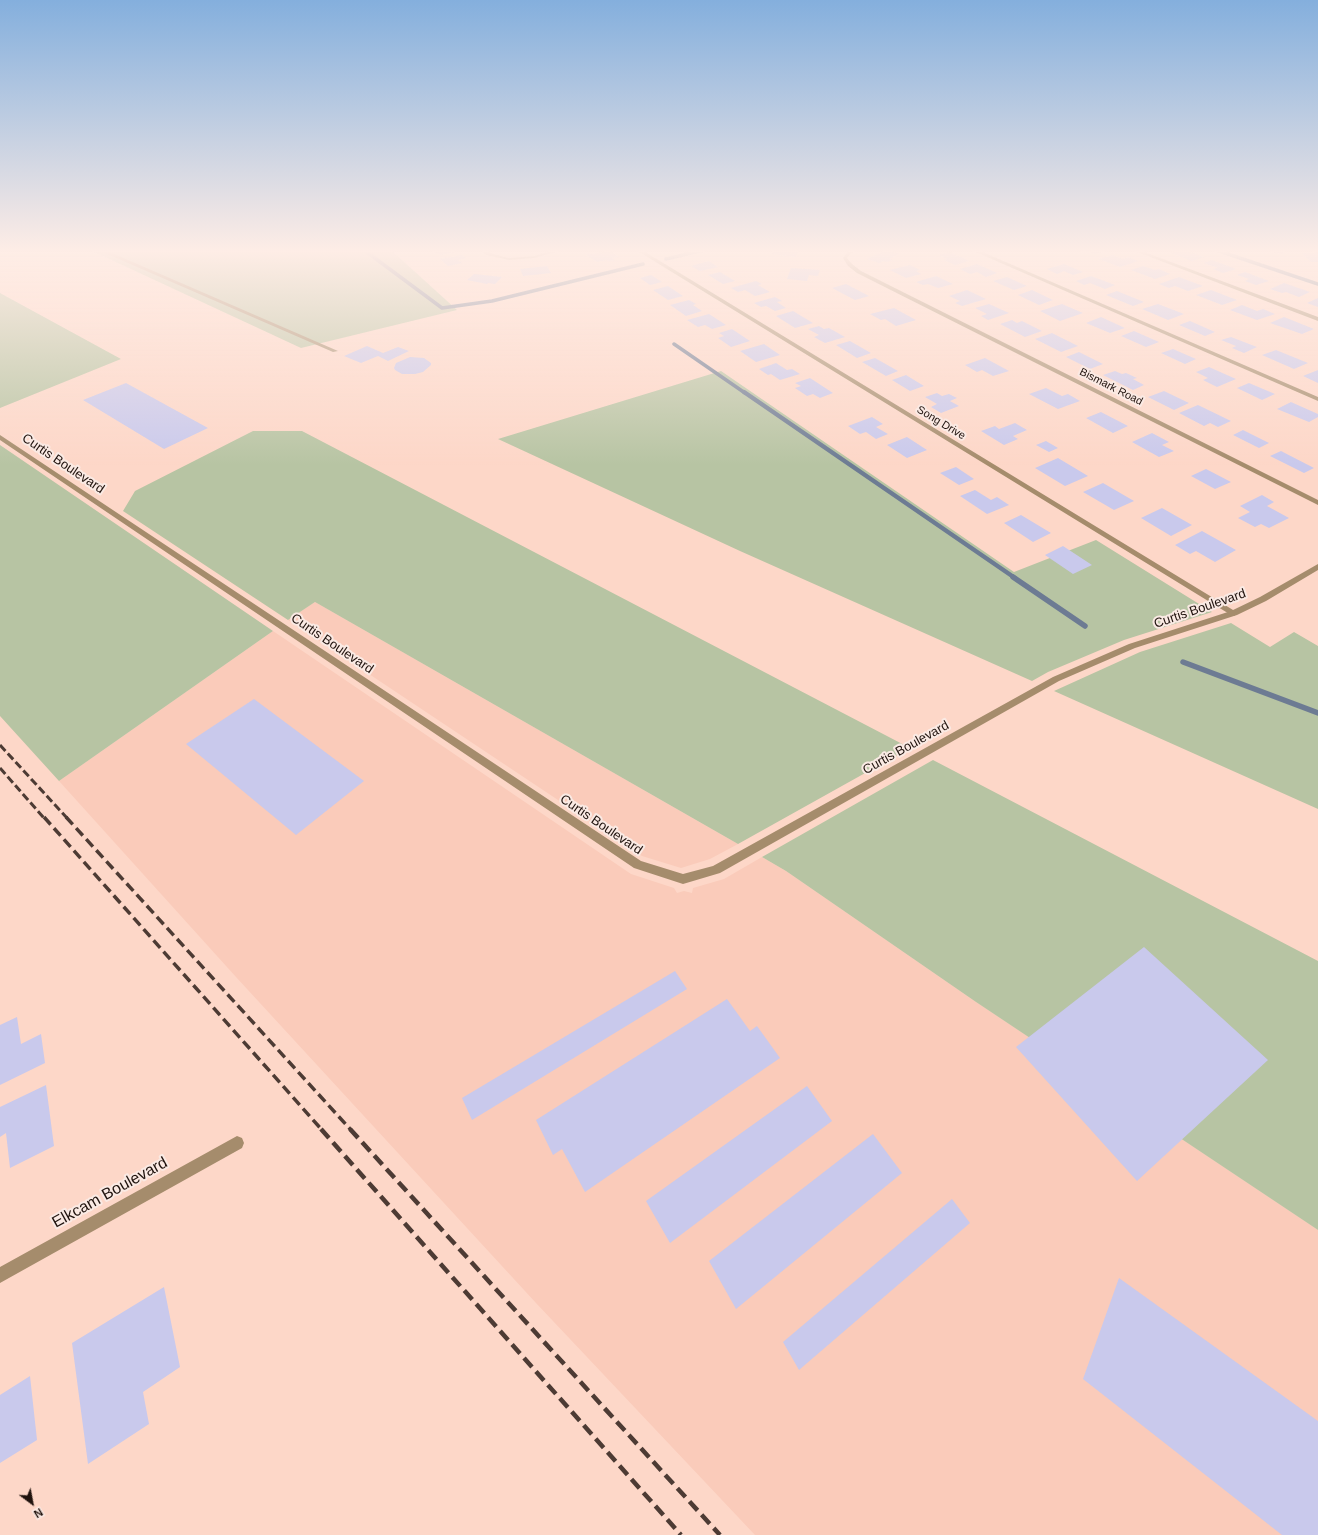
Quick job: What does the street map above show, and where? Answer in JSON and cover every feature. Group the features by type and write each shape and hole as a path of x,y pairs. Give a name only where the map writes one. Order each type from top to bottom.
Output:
{"street":[{"path":"267,322 335,351"},
{"name":"Song Drive","path":"756,322 1234,613"},
{"name":"Bismark Road","path":"958,322 1318,503"},
{"path":"1138,322 1318,399"},
{"name":"Curtis Boulevard","path":"0,437 638,865 683,879 716,870 1056,678 1132,646 1234,613 1263,599 1318,567"},
{"name":"Elkcam Boulevard","path":"0,1274 237,1143"}],"shaded area":[{"path":"315,602 738,844 710,859 681,868 642,856 288,620"},
{"path":"273,631 631,874 674,888 677,893 684,891 692,893 693,888 724,879 762,857 786,871 976,1002 1318,1230 1318,1535 755,1535 536,1303 236,977 59,781"}],"green space":[{"path":"0,322 52,322 121,359 0,408"},
{"path":"244,322 409,322 301,348"},
{"path":"721,371 1014,572 1096,540 1212,612 1124,640 1048,672 1032,681 740,551 498,439"},
{"path":"253,431 302,431 910,748 738,844 315,602 288,620 123,511 135,491"},
{"path":"0,445 273,631 59,781 0,716"},
{"path":"1231,623 1270,647 1294,632 1318,646 1318,809 1054,691 1140,652"},
{"path":"933,760 1318,961 1318,1230 976,1002 786,871 762,857"}],"building":[{"path":"690,322 721,322 726,325 712,329 705,325 698,327"},
{"path":"785,322 811,322 813,323 795,328"},
{"path":"889,322 911,322 896,326"},
{"path":"1007,322 1017,323 1023,322 1042,331 1025,337 1000,324"},
{"path":"1111,322 1125,328 1110,333 1086,323"},
{"path":"1191,322 1215,332 1205,336 1179,325"},
{"path":"1296,322 1314,329 1302,334 1270,323"},
{"path":"819,326 824,329 829,328 845,337 825,343 814,337 819,335 808,329"},
{"path":"732,329 750,341 731,347 718,338 724,336 719,333"},
{"path":"1134,331 1159,342 1146,347 1121,336"},
{"path":"1052,333 1078,346 1061,352 1035,339"},
{"path":"1231,337 1257,347 1244,353 1232,348 1236,346 1221,340"},
{"path":"850,341 871,353 857,358 836,345"},
{"path":"764,344 780,355 756,362 740,351"},
{"path":"367,346 383,353 398,347 409,351 388,361 378,356 361,363 344,356"},
{"path":"1173,349 1196,359 1185,364 1161,353"},
{"path":"1276,350 1308,363 1294,369 1262,355"},
{"path":"1079,352 1103,364 1090,369 1066,357"},
{"path":"410,357 424,358 431,363 431,365 423,372 415,374 402,374 395,370 394,368 396,363"},
{"path":"875,358 898,371 886,376 862,362"},
{"path":"985,358 1009,371 993,376 982,370 977,372 965,365"},
{"path":"776,363 787,370 792,369 800,374 780,380 759,369"},
{"path":"1209,367 1236,379 1217,387 1203,380 1208,378 1196,372"},
{"path":"1318,370 1318,383 1303,376"},
{"path":"1115,371 1122,374 1126,373 1137,378 1133,379 1144,385 1133,390 1103,375"},
{"path":"906,375 924,386 910,391 892,380"},
{"path":"810,378 833,393 820,398 813,394 807,396 795,388 801,386 795,383"},
{"path":"126,383 208,428 164,449 83,400"},
{"path":"1249,383 1275,394 1262,400 1237,388"},
{"path":"1046,388 1062,396 1068,394 1080,401 1058,409 1029,394"},
{"path":"1164,391 1189,403 1174,410 1148,397"},
{"path":"937,393 942,396 949,394 957,398 950,401 959,406 941,413 931,407 937,404 925,397"},
{"path":"1291,402 1318,414 1318,417 1309,422 1277,409"},
{"path":"1198,405 1231,421 1218,427 1210,423 1204,426 1179,413"},
{"path":"1101,412 1128,426 1113,433 1086,418"},
{"path":"872,417 883,424 876,427 888,434 876,439 866,432 860,434 848,426"},
{"path":"1015,423 1027,430 1013,436 1018,439 1004,445 981,431 995,426 999,429"},
{"path":"1243,430 1269,443 1259,448 1233,435"},
{"path":"1152,433 1169,442 1162,445 1174,451 1159,457 1132,442"},
{"path":"907,437 927,450 907,458 887,445"},
{"path":"1046,441 1058,448 1049,452 1036,445"},
{"path":"1281,451 1314,468 1304,473 1270,456"},
{"path":"1058,458 1088,476 1065,486 1035,468"},
{"path":"956,467 974,479 959,485 940,473"},
{"path":"1206,469 1231,482 1215,489 1191,476"},
{"path":"1103,483 1134,501 1114,510 1083,492"},
{"path":"975,490 991,500 997,497 1009,505 987,514 960,496"},
{"path":"1262,495 1274,502 1267,506 1289,518 1269,528 1261,524 1255,527 1238,518 1250,512 1240,506"},
{"path":"1162,508 1192,525 1171,536 1141,518"},
{"path":"1021,515 1051,533 1033,542 1004,523"},
{"path":"1202,531 1236,550 1215,562 1196,551 1190,554 1175,545"},
{"path":"1063,546 1092,565 1073,574 1045,555"},
{"path":"254,699 364,781 296,835 186,744"},
{"path":"1144,947 1268,1060 1137,1181 1016,1047"},
{"path":"675,971 687,989 472,1120 462,1098"},
{"path":"727,999 750,1031 757,1026 780,1058 585,1192 562,1149 553,1155 536,1120"},
{"path":"17,1017 21,1044 41,1034 45,1063 0,1085 0,1025"},
{"path":"46,1085 54,1146 10,1168 6,1133 0,1137 0,1107"},
{"path":"807,1086 832,1121 670,1243 646,1201"},
{"path":"873,1134 902,1173 736,1309 709,1261"},
{"path":"952,1199 970,1223 799,1370 783,1342"},
{"path":"1119,1278 1318,1421 1318,1535 1282,1535 1083,1379"},
{"path":"164,1287 180,1367 143,1392 149,1424 88,1464 72,1343"},
{"path":"30,1376 37,1440 0,1463 0,1395"}],"waterway":[{"path":"674,344 745,393"},
{"path":"744,392 1015,578"},
{"path":"1013,577 1085,626"},
{"path":"1183,662 1318,713"}],"railway":[{"path":"0,745 67,818"},
{"path":"0,768 44,818"},
{"path":"44,817 322,1130"},
{"path":"66,817 351,1130"},
{"path":"321,1129 681,1535"},
{"path":"350,1129 720,1535"}]}
